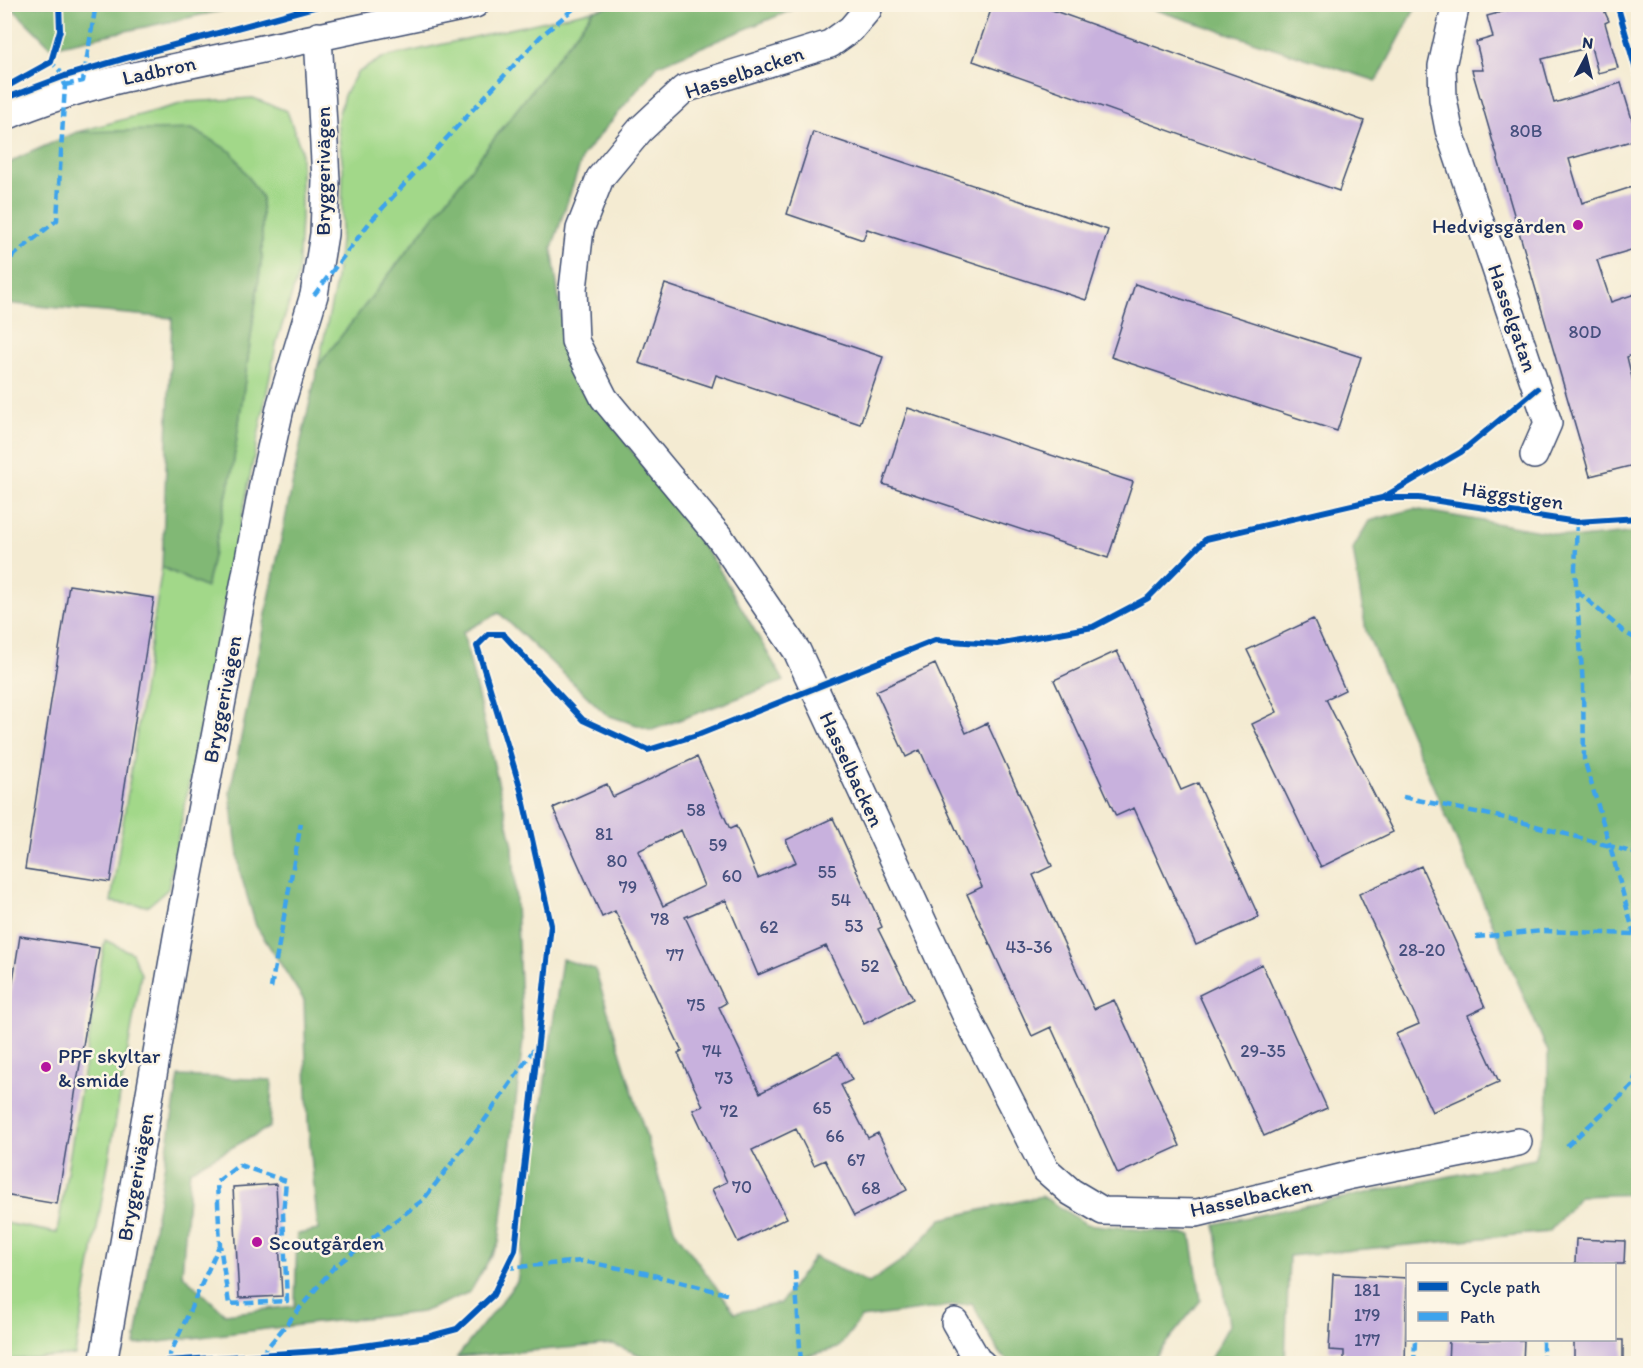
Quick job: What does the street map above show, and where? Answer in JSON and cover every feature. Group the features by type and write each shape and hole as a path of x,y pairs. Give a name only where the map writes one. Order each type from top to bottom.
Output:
{"street":[{"path":"318,36 475,4"},
{"name":"Hasselbacken","path":"869,4 868,9 851,29 830,44 684,89 640,130 600,178 580,229 573,289 575,341 604,398 720,538 797,651 965,1013 1045,1168 1071,1192 1103,1211 1197,1213 1352,1175 1518,1142"},
{"name":"Hasselgatan","path":"1456,4 1442,66 1443,99 1449,130 1548,423 1534,455"},
{"name":"Ladbron","path":"4,117 30,105 125,78 318,36"},
{"name":"Bryggerivägen","path":"103,1364 177,937 260,503 281,404 314,295 324,234 326,180 318,36"},
{"path":"955,1323 977,1360 982,1364"}],"green space":[{"path":"620,4 794,5 792,10 658,65 583,155 552,248 568,365 716,564 784,681 652,730 607,715 499,613 463,632 513,846 523,1041 499,1243 470,1292 422,1312 135,1345 179,1076 272,1080 270,1127 190,1170 182,1274 225,1314 295,1306 297,1234 318,1230 308,1122 304,1000 256,926 240,872 230,792 318,366 594,10"},
{"path":"1417,4 1377,81 1140,5"},
{"path":"9,5 248,5 51,47"},
{"path":"594,10 318,366 335,287 342,222 343,168 337,121 344,95 357,73 382,58"},
{"path":"253,98 287,111 301,150 298,275 277,341 168,889 148,906 111,902 162,567 206,588 233,466 262,257 262,198 77,132 188,102"},
{"path":"192,129 232,152 262,198 262,257 233,466 206,588 162,567 172,318 4,303 5,166 77,132"},
{"path":"1414,509 1580,538 1638,532 1638,1194 1580,1196 1549,1232 1289,1256 1285,1363 1208,1363 1229,1325 1215,1224 1534,1159 1548,1113 1548,1052 1366,631 1353,549 1369,521"},
{"path":"105,940 132,953 141,974 75,1355 7,1360 4,1358 5,1223 57,1233"},
{"path":"562,959 595,969 675,1231 735,1313 781,1303 814,1257 869,1283 905,1258 942,1219 1042,1196 1086,1224 1191,1235 1201,1300 1150,1363 1012,1363 1000,1354 972,1303 861,1318 838,1348 784,1363 659,1363 613,1344 457,1357 517,1282"}],"building":[{"path":"993,4 1035,4 1364,121 1339,191 973,61"},
{"name":"Hedvigsgården","path":"1531,4 1601,4 1609,21 1605,23 1618,68 1598,73 1591,47 1542,59 1554,103 1621,83 1638,139 1569,159 1582,203 1638,185 1638,248 1597,260 1611,302 1638,293 1638,353 1627,357 1638,402 1638,464 1590,476 1472,70 1483,70 1476,42 1493,37 1487,16"},
{"path":"813,132 1108,230 1086,300 867,229 863,240 787,214"},
{"path":"665,284 883,357 860,424 716,375 712,387 639,363"},
{"path":"1135,284 1361,357 1337,431 1111,357"},
{"path":"908,408 1133,482 1108,558 883,484"},
{"path":"69,585 154,598 110,882 25,869"},
{"path":"1313,619 1345,690 1326,699 1393,832 1321,867 1252,724 1277,712 1247,650"},
{"path":"1117,651 1181,790 1198,783 1259,917 1196,945 1134,808 1116,816 1054,680"},
{"path":"935,664 966,733 987,723 1052,866 1033,875 1094,1009 1114,1000 1180,1146 1118,1174 1051,1027 1032,1036 967,894 982,887 920,750 906,757 876,691"},
{"path":"697,757 730,829 736,826 758,878 796,862 786,840 833,818 882,927 878,929 913,999 864,1024 826,946 758,975 726,900 685,917 726,1003 719,1007 760,1093 838,1053 852,1080 841,1085 868,1138 878,1133 907,1190 854,1216 825,1160 814,1165 796,1129 752,1150 787,1218 738,1242 712,1189 727,1182 693,1110 703,1106 678,1053 682,1051 615,911 602,917 553,808 607,784 613,797","holes":["681,830 704,886 663,906 638,851"]},
{"path":"1421,866 1485,1007 1468,1015 1499,1082 1432,1112 1396,1034 1419,1024 1359,894"},
{"path":"20,936 99,948 57,1204 4,1195 4,1037"},
{"path":"1262,964 1327,1108 1264,1136 1199,995"},
{"name":"Scoutgården","path":"276,1184 282,1296 239,1298 233,1187"},
{"path":"1576,1239 1625,1241 1624,1264 1575,1263"},
{"path":"1333,1274 1406,1278 1405,1364 1344,1364 1344,1351 1329,1350"},
{"path":"1623,1340 1623,1364 1574,1364 1574,1341"},
{"path":"1449,1341 1524,1341 1523,1364 1448,1364"}],"marked path":[{"path":"65,85 83,81 96,4"},
{"path":"314,295 370,222 540,37 579,4"},
{"path":"4,269 13,256 57,220 65,85 60,71 51,62"},
{"path":"1577,522 1575,569 1583,686 1584,759 1610,846 1638,854"},
{"path":"1577,591 1624,632 1638,640"},
{"path":"1403,797 1510,819 1610,846 1634,934"},
{"path":"271,988 301,823"},
{"path":"1476,937 1543,931 1634,934 1638,941"},
{"path":"261,1355 334,1267 423,1200 482,1124 535,1048"},
{"path":"1567,1146 1632,1086 1638,1069"},
{"path":"239,1165 286,1181 283,1214 287,1301 229,1304 220,1245 217,1182 239,1165"},
{"path":"167,1361 219,1246"},
{"path":"506,1268 582,1261 645,1273 727,1294"},
{"path":"795,1271 801,1364"},
{"path":"1414,1364 1415,1341"},
{"path":"1543,1341 1543,1364"}],"cycle path":[{"path":"4,88 51,62 60,30 59,4"},
{"path":"4,99 65,76 325,4"},
{"path":"1617,4 1638,77"},
{"path":"167,1361 334,1350 427,1337 457,1329 493,1295 515,1250 551,925 521,790 477,646 489,634 503,634 583,720 648,750 700,734 935,640 997,644 1093,627 1148,598 1206,539 1382,498 1461,452 1537,389"},
{"name":"Häggstigen","path":"1382,498 1419,498 1577,522 1638,518"}],"place":[{"name":"Hedvigsgården","path":"1578,225"},
{"name":"PPF skyltar & smide","path":"46,1067"},
{"name":"Scoutgården","path":"257,1242"}]}
